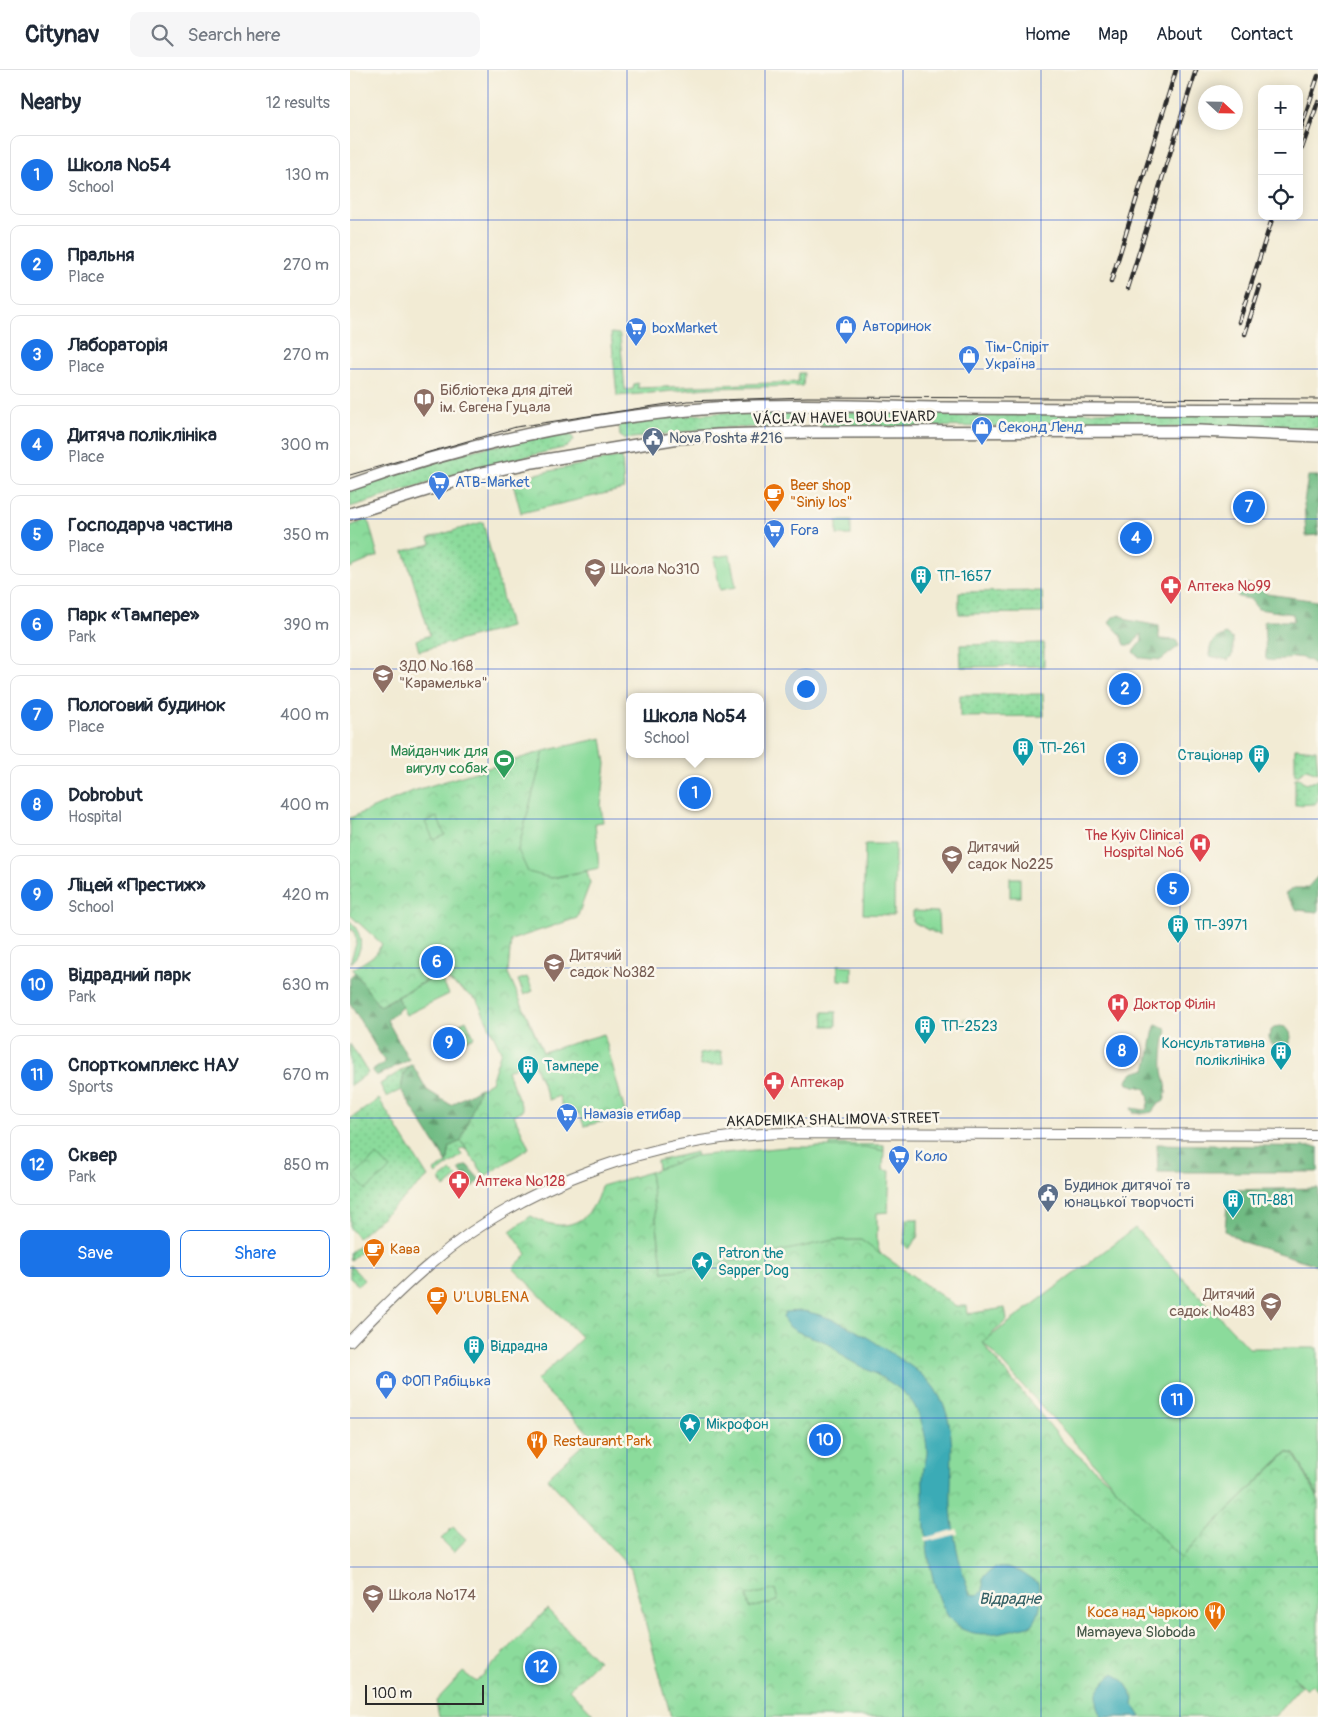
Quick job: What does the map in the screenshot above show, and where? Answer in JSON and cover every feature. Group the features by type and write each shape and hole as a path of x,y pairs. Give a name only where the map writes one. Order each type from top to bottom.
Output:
{"main road":[{"name":"VÁCLAV HAVEL BOULEVARD","path":"350,485 470,449 551,430 606,420 716,408 807,406 1318,410"},
{"name":"VÁCLAV HAVEL BOULEVARD","path":"350,514 478,474 534,462 679,438 814,432 1199,432 1318,436"}],"street":[{"name":"AKADEMIKA SHALIMOVA STREET","path":"350,1336 426,1262 501,1210 582,1170 639,1150 682,1140 768,1130 892,1128 1318,1134"},
{"name":"AKADEMIKA SHALIMOVA STREET","path":"350,1341 429,1265 460,1241 508,1210 576,1176 606,1165 682,1144 724,1136 787,1133 1318,1134"}],"green space":[{"path":"611,333 619,334 620,336 625,390 633,389 634,384 638,383 638,388 798,382 799,373 804,373 803,386 708,388 617,396"},
{"path":"797,410 797,427 718,428 625,439 620,436 619,424 623,421 716,413"},
{"path":"821,412 1318,412 1318,428 821,426"},
{"path":"569,431 574,440 567,447 475,469 350,507 350,489 469,451"},
{"path":"622,456 624,489 521,513 512,479"},
{"path":"1308,476 1318,476 1318,535 1306,536 1304,502"},
{"path":"368,519 378,556 350,568 350,526"},
{"path":"837,521 851,521 851,535 837,535"},
{"path":"483,522 510,627 419,651 416,640 430,635 404,551 431,544 429,538"},
{"path":"730,555 736,587 720,590 714,557"},
{"path":"1244,583 1261,588 1267,594 1318,601 1318,668 1304,658 1266,659 1264,621 1294,621 1293,614 1258,609 1250,599 1238,597 1237,592"},
{"path":"1042,591 1043,613 959,614 959,592"},
{"path":"1121,615 1128,620 1159,626 1159,639 1176,640 1179,646 1161,660 1141,658 1133,652 1142,640 1141,634 1132,645 1125,645 1121,635 1109,622 1113,617"},
{"path":"1226,634 1233,639 1233,654 1228,660 1209,656 1210,647 1213,642"},
{"path":"1044,643 1044,666 961,667 960,645"},
{"path":"1043,694 1044,716 960,717 960,695"},
{"path":"602,738 606,764 601,806 603,822 595,823 599,868 551,878 528,872 518,850 544,751"},
{"path":"1295,748 1316,750 1318,773 1306,769 1295,775"},
{"path":"544,751 518,850 552,878 587,871 590,883 577,918 511,940 508,973 543,1052 604,1034 626,1116 584,1126 579,1113 567,1118 559,1096 549,1100 532,1059 507,1071 523,1110 514,1115 529,1148 485,1176 461,1141 480,1088 491,1082 501,1051 477,1000 439,974 379,1006 353,969 375,955 382,944 350,915 350,818 413,791"},
{"path":"1295,778 1299,778 1306,784 1318,780 1318,800 1315,804 1295,805"},
{"path":"437,817 445,835 434,840 425,822"},
{"path":"865,844 895,844 894,915 863,914"},
{"path":"1318,876 1318,912 1297,910 1285,894 1294,888 1307,888"},
{"path":"1010,878 1020,878 1020,897 1010,897"},
{"path":"913,911 938,912 939,935 913,922"},
{"path":"350,921 358,931 360,948 350,963 357,941 353,929 350,931"},
{"path":"838,965 852,966 852,981 838,980"},
{"path":"355,972 379,1006 397,997 402,1007 387,1020 409,1060 376,1076 372,1071 385,1062 350,1004 350,977"},
{"path":"439,975 449,994 406,1015 397,997"},
{"path":"527,977 533,991 524,995 518,980"},
{"path":"823,1012 836,1012 836,1026 824,1026"},
{"path":"964,1019 977,1019 977,1027 964,1027"},
{"path":"466,1020 474,1037 462,1042 455,1026"},
{"path":"1156,1025 1166,1028 1167,1031 1163,1062 1166,1092 1164,1101 1157,1105 1152,1112 1141,1114 1133,1112 1131,1108 1145,1110 1147,1108 1149,1099 1146,1089 1128,1084 1127,1080 1133,1073 1146,1069"},
{"path":"1280,1026 1288,1029 1291,1037 1288,1045 1280,1048 1272,1045 1269,1037 1272,1029"},
{"path":"350,1044 368,1073 350,1086"},
{"path":"721,1051 723,1064 700,1066 699,1054"},
{"path":"412,1064 404,1073 401,1090 386,1097 380,1084"},
{"path":"412,1064 427,1090 451,1105 480,1088 488,1093 464,1140 450,1146 447,1163 401,1090 404,1073"},
{"path":"379,1099 428,1177 358,1238 350,1228 350,1119"},
{"path":"461,1141 467,1150 462,1148 459,1151 462,1155 436,1174 434,1171 447,1163 450,1146"},
{"path":"830,1144 884,1145 884,1151 867,1151 831,1170"},
{"path":"1157,1144 1318,1147 1318,1172 1158,1172"},
{"path":"786,1147 865,1147 884,1151 883,1170 890,1171 888,1212 877,1213 877,1243 880,1254 861,1240 834,1240 715,1265 663,1272 650,1172 694,1156"},
{"path":"696,1152 700,1180 663,1205 657,1161"},
{"path":"377,1155 390,1169 366,1190 353,1176"},
{"path":"467,1165 480,1180 472,1187 459,1169"},
{"path":"451,1171 457,1177 444,1188 440,1179"},
{"name":"Mamayeva Sloboda","path":"650,1172 663,1272 834,1240 861,1240 956,1306 966,1306 967,1314 1005,1308 1007,1320 983,1342 988,1351 1066,1445 1112,1484 1181,1557 1287,1453 1294,1454 1318,1498 1318,1690 1312,1684 1306,1690 1293,1676 1301,1686 1274,1717 671,1717 631,1569 547,1478 592,1436 536,1381 582,1338 513,1268 527,1254 510,1231 531,1216 555,1225 575,1222 584,1217 591,1209 597,1199 601,1186"},
{"path":"1318,1188 1317,1265 1243,1242 1225,1231 1228,1190"},
{"path":"906,1219 918,1219 918,1236 909,1249 904,1245"},
{"path":"1135,1228 1249,1348 1318,1348 1318,1496 1295,1454 1287,1452 1180,1558 983,1342"},
{"path":"359,1245 364,1249 351,1260 350,1252"},
{"path":"350,1265 364,1280 358,1285 350,1278"},
{"path":"453,1527 466,1539 454,1552 441,1539"},
{"path":"775,1589 778,1601 750,1608 747,1596"},
{"path":"547,1609 598,1661 569,1689 596,1717 439,1717 436,1701 463,1672 476,1682"}],"water":[{"name":"Відрадне","path":"802,1311 836,1321 858,1332 913,1368 926,1378 935,1389 943,1404 951,1436 952,1519 959,1557 970,1594 977,1595 983,1591 983,1579 996,1568 1009,1567 1024,1574 1038,1583 1040,1594 1038,1615 1032,1625 997,1633 979,1634 962,1629 950,1619 941,1603 929,1559 923,1492 923,1473 927,1448 922,1422 918,1413 913,1403 897,1387 847,1359 827,1343 795,1331 786,1323 783,1317 785,1312"},
{"path":"1114,1673 1125,1682 1134,1699 1133,1704 1141,1717 1102,1717 1096,1704 1096,1698 1100,1687"}],"pier":[{"path":"957,1529 958,1534 925,1542 924,1538"}],"tram line":[{"path":"350,475 516,427 687,401 807,397 1318,399"}],"railway":[{"path":"1111,282 1176,70"},
{"path":"1128,288 1196,70"},
{"path":"1300,130 1318,76"},
{"path":"1303,145 1318,102"},
{"path":"1239,322 1272,220"},
{"path":"1245,334 1260,286"}],"place":[{"name":"Авторинок","path":"846,345"},
{"name":"boxMarket","path":"636,347"},
{"name":"Тім-Спіріт Україна","path":"969,375"},
{"name":"Бібліотека для дітей ім. Євгена Гуцала","path":"424,418"},
{"name":"Секонд Ленд","path":"982,446"},
{"name":"Nova Poshta #216","path":"653,457"},
{"name":"ATB-Market","path":"439,501"},
{"name":"Пологовий будинок","path":"1249,507"},
{"name":"Beer shop \"Siniy los\"","path":"774,513"},
{"name":"Дитяча поліклініка","path":"1136,538"},
{"name":"Fora","path":"774,549"},
{"name":"Школа №310","path":"595,588"},
{"name":"ТП-1657","path":"921,595"},
{"name":"Аптека №99","path":"1171,605"},
{"name":"Пральня","path":"1125,689"},
{"name":"ЗДО № 168 \"Карамелька\"","path":"383,694"},
{"name":"Лабораторія","path":"1122,759"},
{"name":"ТП-261","path":"1023,767"},
{"name":"Стаціонар","path":"1259,774"},
{"name":"Майданчик для вигулу собак","path":"504,779"},
{"name":"Школа №54","path":"695,793"},
{"name":"The Kyiv Clinical Hospital №6","path":"1200,863"},
{"name":"Дитячий садок №225","path":"952,875"},
{"name":"Господарча частина","path":"1173,889"},
{"name":"ТП-3971","path":"1178,944"},
{"name":"Парк «Тампере»","path":"437,962"},
{"name":"Дитячий садок №382","path":"554,983"},
{"name":"Доктор Філін","path":"1118,1023"},
{"name":"Ліцей «Престиж»","path":"449,1043"},
{"name":"ТП-2523","path":"925,1045"},
{"name":"Dobrobut","path":"1122,1051"},
{"name":"Консультативна поліклініка","path":"1281,1071"},
{"name":"Тампере","path":"528,1085"},
{"name":"Аптекар","path":"774,1101"},
{"name":"Намазів етибар","path":"567,1133"},
{"name":"Коло","path":"899,1175"},
{"name":"Аптека №128","path":"459,1200"},
{"name":"Будинок дитячої та юнацької творчості","path":"1048,1213"},
{"name":"ТП-881","path":"1233,1219"},
{"name":"Кава","path":"374,1268"},
{"name":"Patron the Sapper Dog","path":"702,1281"},
{"name":"U'LUBLENA","path":"437,1316"},
{"name":"Дитячий садок №483","path":"1271,1322"},
{"name":"Відрадна","path":"474,1365"},
{"name":"ФОП Рябіцька","path":"386,1400"},
{"name":"Спорткомплекс НАУ","path":"1177,1400"},
{"name":"Відрадний парк","path":"825,1440"},
{"name":"Мікрофон","path":"690,1443"},
{"name":"Restaurant Park","path":"537,1460"},
{"name":"Школа №174","path":"373,1614"},
{"name":"Коса над Чаркою","path":"1215,1631"},
{"name":"Сквер","path":"541,1667"}]}
